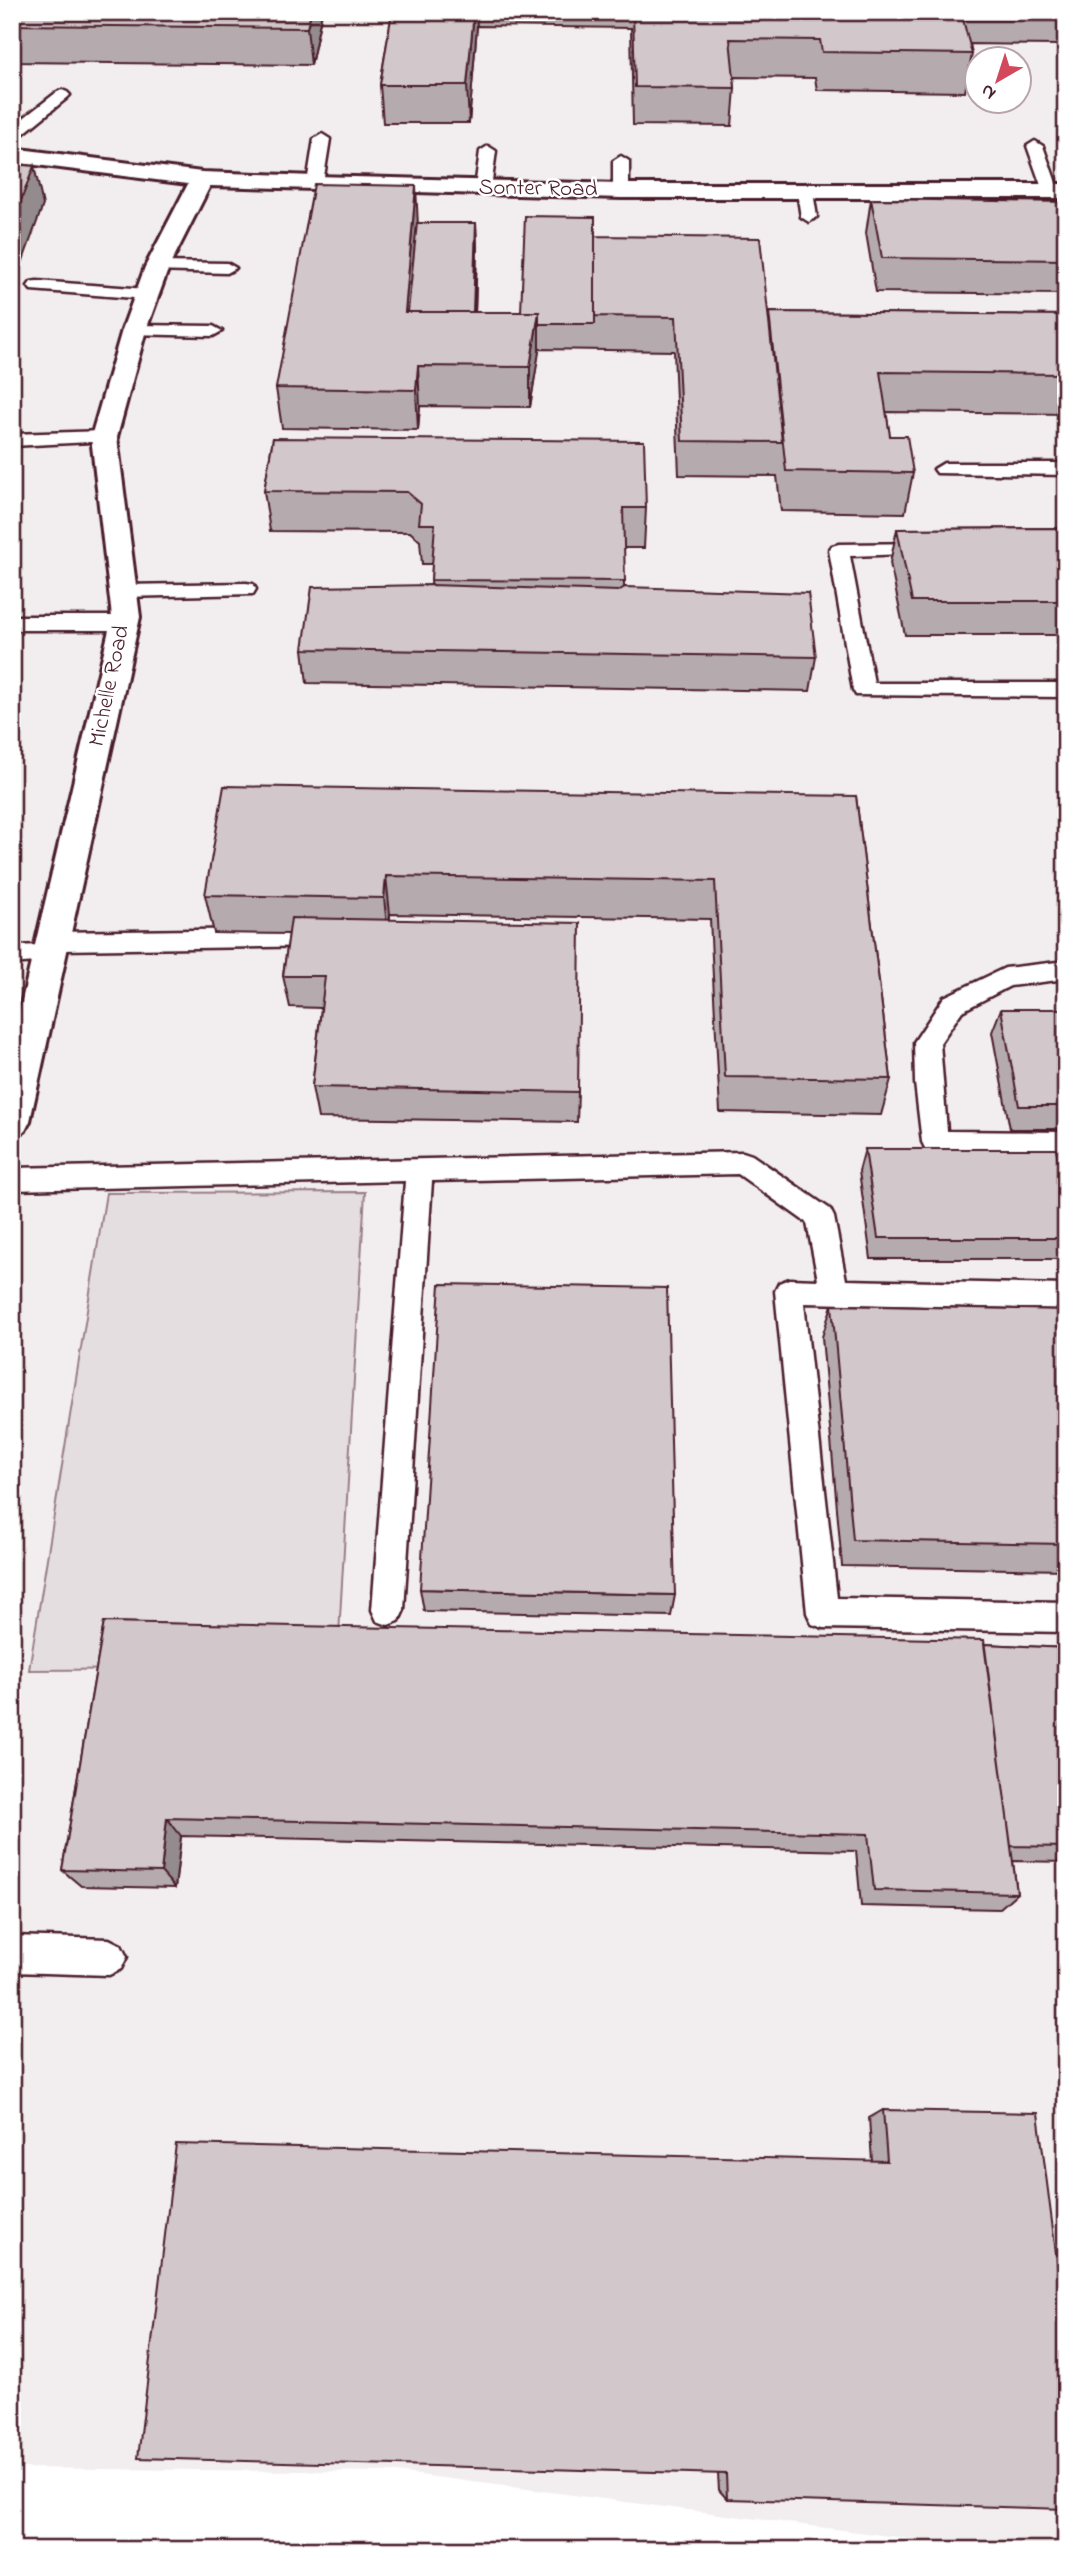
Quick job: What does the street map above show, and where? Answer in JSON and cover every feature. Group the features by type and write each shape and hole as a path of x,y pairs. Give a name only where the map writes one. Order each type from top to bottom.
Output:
{"street":[{"name":"Sonter Road","path":"12,155 202,178 315,183 621,191 1059,191"},
{"name":"Michelle Road","path":"12,1121 125,623 104,438 134,330 157,267 202,178"}],"lane":[{"path":"12,135 62,95"},
{"path":"315,183 322,139"},
{"path":"1035,146 1059,191"},
{"path":"483,188 488,151"},
{"path":"621,161 621,191"},
{"path":"805,192 809,217"},
{"path":"157,267 227,268"},
{"path":"37,286 147,294"},
{"path":"134,330 213,331"},
{"path":"12,440 104,438"},
{"path":"944,469 1066,469"},
{"path":"957,549 839,550 864,690 1066,690"},
{"path":"122,591 246,589"},
{"path":"12,622 125,623"},
{"path":"12,955 51,948 354,936"},
{"path":"1066,970 1005,977 953,1004 927,1042 928,1083 935,1142 1066,1143"},
{"path":"12,1179 743,1163 820,1217 834,1292"},
{"path":"388,1610 419,1170"},
{"path":"1066,1297 789,1292 823,1613 1066,1617"},
{"path":"12,1954 109,1957"}],"shaded area":[{"path":"12,12 1066,12 1066,2550 996,2550 396,2472 12,2468"},
{"path":"365,1192 337,1668 29,1670 106,1193"}],"building":[{"path":"12,12 311,12 307,28 12,25"},
{"path":"392,12 474,12 467,85 380,85"},
{"path":"633,12 961,12 970,46 962,46 962,54 822,52 820,40 730,39 735,88 635,87"},
{"path":"961,12 1061,12 1064,20 963,19"},
{"path":"12,164 34,166 12,224"},
{"path":"314,184 416,186 405,312 539,312 530,367 418,366 416,390 276,388"},
{"path":"871,199 1066,202 1066,260 882,258"},
{"path":"525,216 595,217 595,324 539,324 539,312 521,312"},
{"path":"417,223 476,223 473,312 408,312"},
{"path":"595,236 760,238 782,442 682,441 676,317 595,316"},
{"path":"769,312 1066,315 1066,374 880,372 890,436 907,436 913,473 786,471"},
{"path":"273,438 644,441 646,508 623,508 625,581 431,580 435,524 419,524 421,504 407,492 264,491"},
{"path":"1066,528 1066,601 912,601 897,529"},
{"path":"431,585 618,591 625,587 808,593 816,657 303,649 312,587"},
{"path":"224,786 856,796 891,1079 725,1077 715,881 386,876 384,898 205,895"},
{"path":"291,918 580,923 578,1092 312,1087 325,976 283,976"},
{"path":"1001,1009 1066,1009 1066,1106 1019,1106"},
{"path":"865,1149 1056,1149 1066,1196 1066,1238 878,1238"},
{"path":"440,1284 667,1288 675,1595 420,1589"},
{"path":"832,1305 1066,1310 1066,1544 853,1540"},
{"path":"104,1622 984,1640 1017,1893 874,1890 868,1834 167,1818 161,1872 62,1870"},
{"path":"984,1644 1066,1648 1066,1847 1011,1846"},
{"path":"883,2110 1038,2113 1066,2331 1066,2509 727,2499 726,2474 138,2458 176,2144 887,2161"}]}
